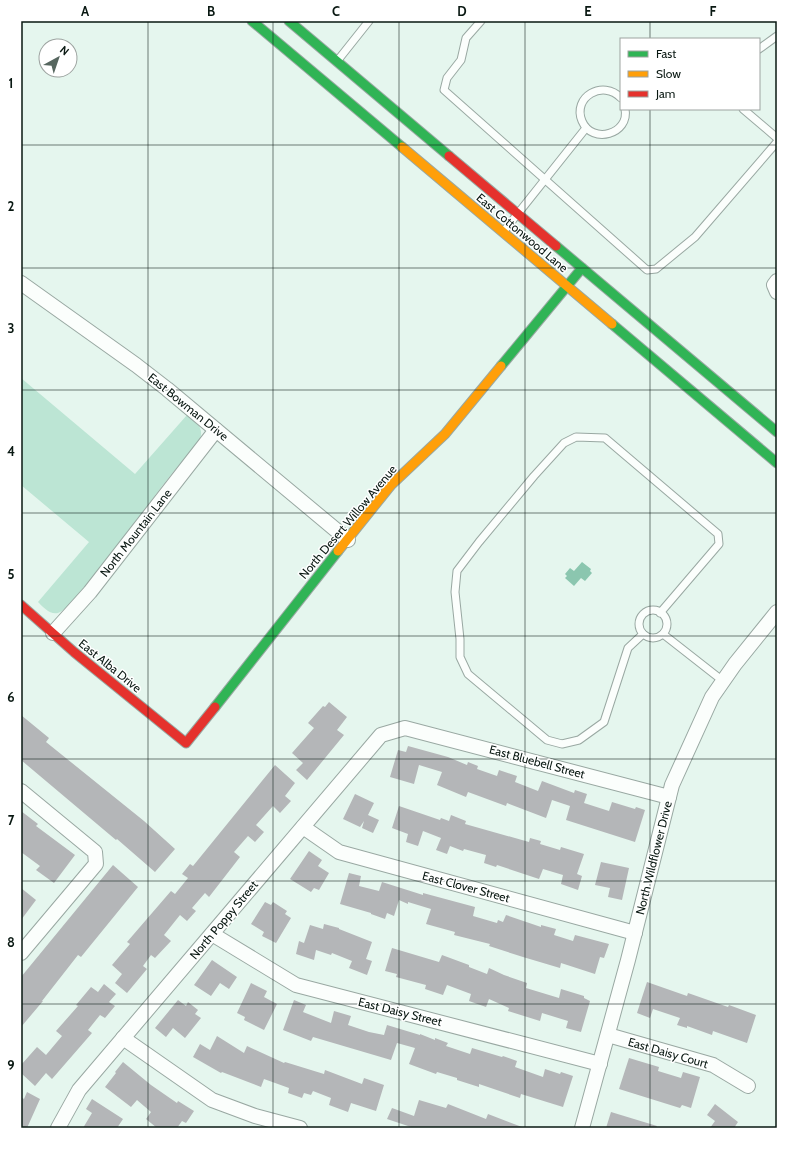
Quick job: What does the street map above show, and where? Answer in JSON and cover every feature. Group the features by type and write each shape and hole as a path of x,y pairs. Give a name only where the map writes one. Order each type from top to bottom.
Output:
{"main road":[{"name":"East Cottonwood Lane","path":"252,21 777,463"},
{"name":"East Cottonwood Lane","path":"289,21 777,432"},
{"name":"North Desert Willow Avenue","path":"186,743 391,485 444,434 568,287 582,268"},
{"name":"East Alba Drive","path":"21,605 74,652 186,743"}],"street":[{"name":"East Bowman Drive","path":"21,283 136,365 348,540"},
{"name":"North Mountain Lane","path":"53,634 90,592 216,430"},
{"name":"North Wildflower Drive","path":"582,1128 608,1036 672,785 712,698 735,664 777,612"},
{"name":"East Bluebell Street","path":"405,728 669,797"},
{"name":"North Poppy Street","path":"58,1128 79,1090 382,735 405,728"},
{"path":"21,791 95,852 96,864 21,953"},
{"name":"East Clover Street","path":"303,827 340,852 635,933"},
{"name":"East Daisy Street","path":"212,934 296,985 600,1064"},
{"name":"East Daisy Court","path":"608,1036 713,1065 748,1086"},
{"path":"123,1038 212,1100 255,1116 300,1128"}],"lane":[{"path":"337,62 369,21"},
{"path":"481,21 466,38 461,60 447,78 444,90 647,270 656,270 695,237 777,142"},
{"path":"760,49 777,36"},
{"path":"620,97 612,92 605,90 599,90 591,93 582,104 580,112 583,123 586,128 592,132 601,135 612,134 620,128 625,119 626,110"},
{"path":"744,110 777,138"},
{"path":"503,232 586,128"},
{"path":"642,634 628,648 604,722 579,740 562,744 546,740 468,674 460,657 460,639 455,592 457,572 479,542 534,476 564,443 576,437 605,438 718,534 719,544 660,613"},
{"path":"652,611 660,613 664,616 666,625 663,634 655,638 650,638 642,634 639,626 641,617 652,611"},
{"path":"663,634 723,681"}],"shaded area":[{"path":"21,378 135,474 187,415 197,423 201,431 200,440 168,479 111,555 79,594 58,613 49,612 38,602 89,542 21,485"},
{"path":"582,562 591,569 590,571 592,573 585,581 581,578 574,586 565,578 567,576 565,574 570,568 574,571"}],"building":[{"path":"329,702 347,717 337,730 344,735 307,780 296,770 303,763 292,753 314,728 308,723 323,706 325,707"},
{"path":"21,715 49,738 46,742 144,821 175,849 155,872 21,760"},
{"path":"408,746 448,757 467,765 468,762 478,766 477,769 497,776 499,770 517,776 515,782 538,791 542,781 574,793 575,790 587,794 584,803 609,811 612,802 635,809 636,807 645,810 635,842 566,820 570,806 552,800 546,818 507,803 506,806 468,792 466,797 437,785 442,772 419,765 414,784 390,777 398,750 406,752"},
{"path":"275,765 295,783 285,796 291,801 280,813 273,806 256,825 264,832 255,842 248,836 234,852 240,857 209,897 205,893 192,908 196,911 187,921 180,915 164,935 171,941 155,958 151,955 143,966 147,969 127,993 115,983 122,974 112,965 130,944 127,942 171,891 175,894 188,878 182,874 190,864 193,866"},
{"path":"355,794 374,803 368,815 379,820 373,833 362,828 364,821 360,827 343,819"},
{"path":"399,806 440,820 441,818 449,821 451,815 466,821 465,824 529,842 530,838 541,841 540,844 560,850 561,847 584,854 577,874 582,876 578,890 561,884 563,875 543,869 539,879 497,865 496,867 484,863 486,855 464,849 463,851 450,846 447,854 436,850 441,838 423,831 418,846 406,842 408,834 392,828"},
{"path":"21,811 38,824 36,826 75,855 54,883 36,870 40,866 21,852"},
{"path":"309,851 322,860 318,866 329,873 319,890 314,888 311,892 290,879"},
{"path":"601,862 629,868 622,900 608,897 610,888 595,885"},
{"path":"113,865 138,887 81,957 78,955 21,1027 21,977"},
{"path":"349,873 361,876 359,886 379,891 382,882 423,895 423,893 475,907 473,916 497,923 498,920 503,922 506,915 541,927 541,925 556,929 554,935 573,941 575,935 609,944 604,958 600,957 595,974 561,963 560,968 489,946 490,944 454,935 455,932 426,924 431,909 408,902 408,904 399,900 394,916 387,913 385,919 371,913 340,904"},
{"path":"21,888 36,900 21,920"},
{"path":"265,902 271,905 273,902 287,911 285,914 291,918 276,943 262,936 264,932 251,924"},
{"path":"324,924 339,928 372,942 366,959 372,961 367,975 349,968 352,961 332,953 331,955 316,950 314,960 296,954 299,941 304,943 310,925 323,929"},
{"path":"392,948 439,962 442,955 469,965 469,967 487,974 489,968 527,983 526,988 559,998 561,989 584,996 584,998 590,1001 581,1032 566,1028 568,1021 542,1013 540,1021 508,1011 509,1008 489,999 486,1007 469,1001 471,994 447,985 443,995 425,989 426,985 396,977 397,974 385,971"},
{"path":"212,960 237,977 229,989 220,983 211,996 194,985"},
{"path":"647,982 687,996 688,993 728,1007 729,1005 756,1015 747,1043 713,1031 712,1035 687,1026 687,1028 677,1025 680,1018 653,1009 650,1018 637,1013"},
{"path":"251,983 267,991 264,997 277,1004 264,1030 244,1020 245,1017 237,1013"},
{"path":"104,984 116,994 109,1002 115,1006 105,1018 100,1015 88,1030 92,1033 52,1079 46,1073 35,1086 21,1073 21,1065 37,1047 46,1055 62,1036 56,1031 78,1006 76,1005 91,987 98,992"},
{"path":"178,1000 186,1006 188,1002 198,1010 195,1014 201,1018 185,1038 173,1028 166,1037 155,1028"},
{"path":"294,1000 306,1005 303,1012 331,1023 334,1011 351,1016 348,1025 369,1032 384,1035 387,1025 420,1034 435,1040 435,1038 448,1043 446,1046 470,1054 472,1048 502,1057 503,1056 517,1061 515,1067 543,1077 545,1069 560,1074 561,1072 573,1076 563,1107 521,1094 520,1098 479,1084 479,1087 457,1080 457,1078 437,1072 436,1074 409,1064 415,1048 397,1043 391,1060 313,1037 311,1041 283,1030"},
{"path":"217,1036 244,1053 247,1046 284,1063 285,1062 324,1074 325,1070 362,1084 364,1078 384,1085 376,1111 351,1103 348,1112 329,1105 331,1098 313,1091 311,1095 304,1093 302,1098 288,1093 289,1088 264,1079 261,1087 222,1072 221,1073 193,1057 200,1044 210,1050"},
{"path":"629,1058 659,1067 658,1071 681,1078 683,1072 700,1077 691,1108 682,1105 680,1108 619,1089"},
{"path":"123,1062 151,1085 177,1103 178,1101 194,1111 186,1123 182,1121 177,1128 157,1128 146,1119 151,1112 137,1100 131,1107 105,1087"},
{"path":"27,1092 40,1099 27,1128 21,1128 21,1097 24,1099"},
{"path":"92,1099 123,1119 117,1128 83,1128 92,1113 86,1109"},
{"path":"419,1100 446,1108 448,1104 486,1119 488,1114 522,1127 414,1128 387,1119 392,1108 414,1116"},
{"path":"715,1104 738,1122 734,1128 710,1128 715,1121 707,1115"},
{"path":"611,1112 657,1126 656,1128 606,1128"}],"traffic: fast":[{"path":"252,21 402,147"},
{"path":"289,21 449,156"},
{"path":"556,246 777,432"},
{"path":"501,366 582,268"},
{"path":"612,324 777,463"},
{"path":"215,707 338,551"}],"traffic: slow":[{"path":"402,147 612,324"},
{"path":"338,551 391,485 445,434 501,366"}],"traffic: jam":[{"path":"449,156 556,246"},
{"path":"21,605 74,652 186,743 215,707"}]}
